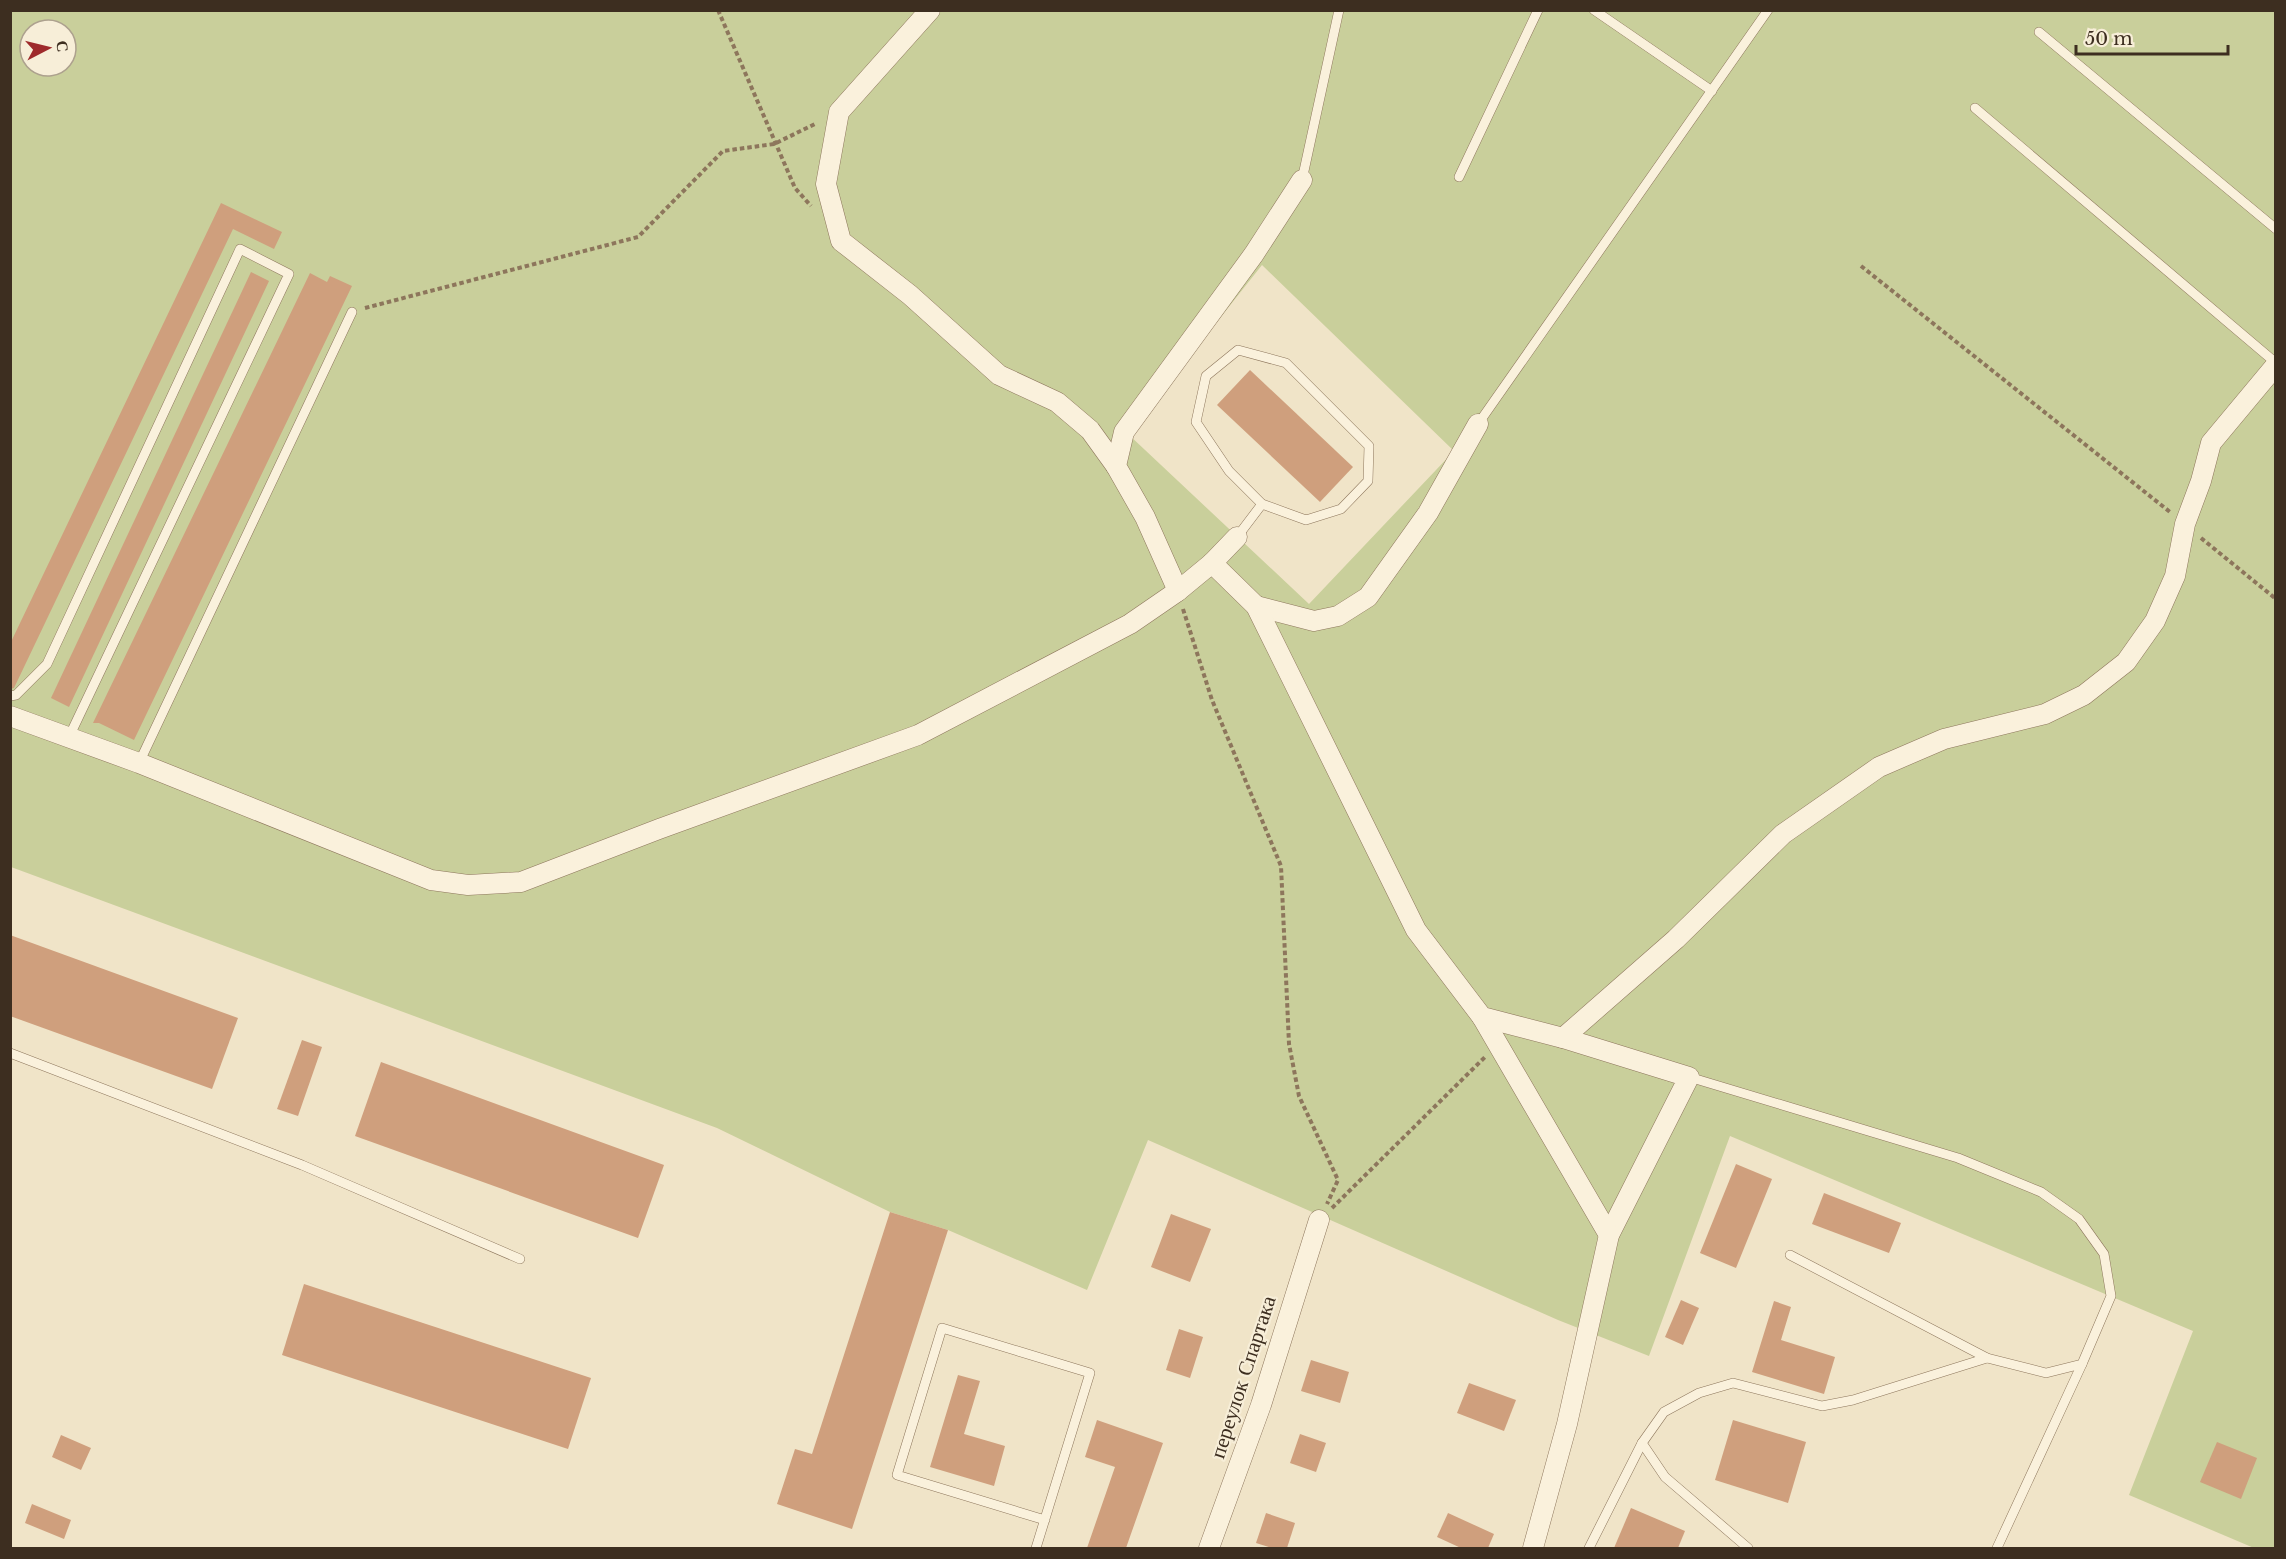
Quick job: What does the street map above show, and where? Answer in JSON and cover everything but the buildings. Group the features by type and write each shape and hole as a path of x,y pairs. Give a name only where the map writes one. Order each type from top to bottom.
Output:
{"street":[{"path":"930,10 839,112 826,184 841,241 910,295 999,375 1057,402 1090,430 1116,466 1145,517 1178,591"},
{"path":"1116,466 1124,432 1254,254 1302,180"},
{"path":"1563,1038 1676,939 1784,834 1879,767 1944,739 2045,714 2084,695 2126,662 2155,621 2175,576 2185,524 2201,481 2211,443 2276,364"},
{"path":"1256,606 1314,621 1338,616 1368,597 1428,513 1479,424"},
{"path":"10,716 139,763 431,880 468,885 521,882 918,735 1130,624 1178,591 1212,563 1237,537"},
{"path":"1212,563 1256,606 1416,930 1482,1017 1609,1235"},
{"path":"1482,1017 1563,1038 1689,1077 1609,1235 1567,1424 1533,1548"},
{"name":"переулок Спартака","path":"1209,1548 1261,1405 1319,1220"}],"lane":[{"path":"1302,180 1339,10"},
{"path":"1459,177 1538,10"},
{"path":"1594,10 1712,91"},
{"path":"1479,424 1768,10"},
{"path":"2039,32 2276,229"},
{"path":"1976,108 2276,364"},
{"path":"10,696 16,695 47,664 240,249 289,274 69,737"},
{"path":"139,763 352,312"},
{"path":"1238,350 1286,363 1369,446 1368,481 1341,509 1306,520 1262,504 1229,471 1196,422 1206,376 1238,350"},
{"path":"1237,537 1262,504"},
{"path":"10,1053 302,1165 520,1259"},
{"path":"1689,1077 1958,1158 2041,1192 2079,1219 2104,1254 2111,1296 1997,1548"},
{"path":"1790,1255 1987,1358 2046,1373 2082,1364"},
{"path":"1036,1548 1045,1520 1090,1373 942,1328 897,1475 1045,1520"},
{"path":"1589,1548 1642,1443 1664,1412 1699,1393 1732,1383 1822,1406 1853,1400 1987,1358"},
{"path":"1642,1443 1665,1478 1748,1548"}],"path":[{"path":"718,10 774,144 795,188 818,214"},
{"path":"352,312 638,237 723,152 774,144 839,112"},
{"path":"1861,266 2276,599"},
{"path":"1178,591 1212,700 1281,866 1290,1044 1299,1096 1338,1180 1319,1220"},
{"path":"1319,1220 1498,1044"}],"green space":[{"path":"10,11 2275,11 2275,1548 2254,1548 2129,1495 2193,1331 1730,1136 1649,1356 1558,1320 1148,1140 1087,1290 948,1230 890,1212 717,1128 11,867","holes":["1262,265 1454,451 1309,604 1128,434"]}]}
